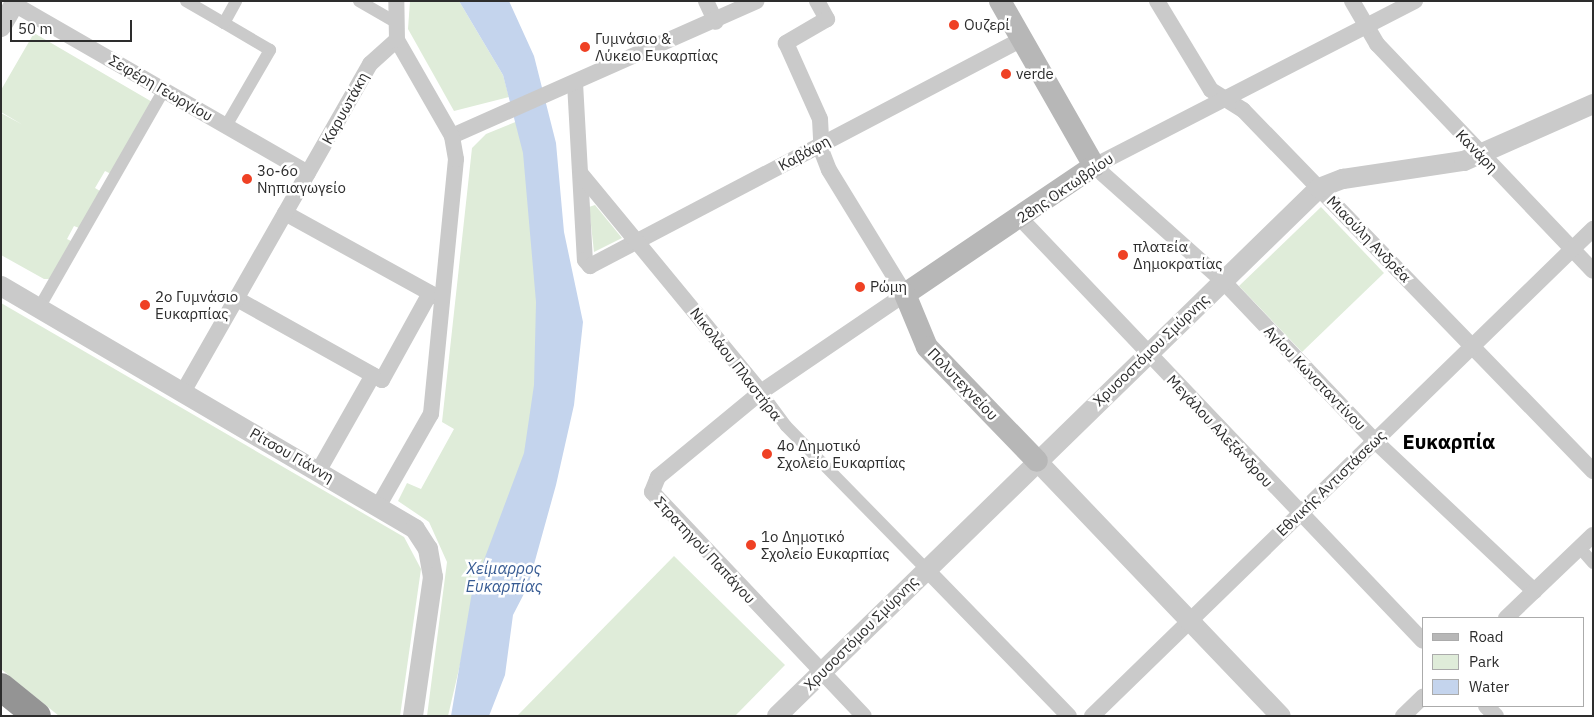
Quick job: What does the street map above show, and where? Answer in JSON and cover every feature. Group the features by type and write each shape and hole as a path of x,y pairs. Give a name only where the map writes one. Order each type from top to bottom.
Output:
{"highway":[{"path":"1,687 37,716"}],"main road":[{"path":"1000,1 1094,166"},
{"name":"28ης Οκτωβρίου","path":"905,294 1020,218 1094,166"},
{"name":"Πολυτεχνείου","path":"905,294 927,348 1037,461"}],"street":[{"path":"186,1 270,50 226,126"},
{"path":"224,23 236,1"},
{"path":"359,1 393,21"},
{"path":"379,505 431,414 436,297 456,166 452,136 397,40 393,21 396,1"},
{"path":"706,1 716,22"},
{"path":"452,136 716,22 756,1"},
{"name":"Πολυτεχνείου","path":"817,1 827,19 786,43 820,119 822,142 829,170 905,294"},
{"name":"Μιαούλη Ανδρέα","path":"1157,1 1208,86 1243,110 1593,471"},
{"name":"Κανάρη","path":"1352,1 1377,44 1481,156 1593,271"},
{"name":"28ης Οκτωβρίου","path":"1094,166 1415,1"},
{"path":"1,27 15,3"},
{"name":"Σεφέρη Γεωργίου","path":"15,3 308,173"},
{"name":"Καβάφη","path":"581,174 587,266 638,243 822,142 1022,39"},
{"name":"Καρυωτάκη","path":"183,392 374,58 397,40"},
{"path":"574,83 581,174"},
{"path":"39,308 164,90"},
{"name":"Χρυσοστόμου Σμύρνης","path":"777,716 1222,280 1319,188 1343,179 1481,156 1593,104"},
{"name":"Αγίου Κωνσταντίνου","path":"1094,166 1222,280 1375,440 1534,591"},
{"name":"Νικολάου Πλαστήρα","path":"581,174 761,392 786,426 1069,716"},
{"path":"285,213 436,297"},
{"name":"Μεγάλου Αλεξάνδρου","path":"1020,218 1299,514 1422,640"},
{"name":"Εθνικής Αντιστάσεως","path":"1092,716 1593,229"},
{"name":"Ρίτσου Γιάννη","path":"1,286 379,505 416,529 432,562 413,716"},
{"name":"28ης Οκτωβρίου","path":"761,392 905,294"},
{"path":"237,299 382,380 436,297"},
{"path":"319,470 373,375"},
{"name":"Στρατηγού Παπάγου","path":"761,392 658,477 652,492 864,716"},
{"name":"Πολυτεχνείου","path":"1037,461 1281,716"},
{"path":"1507,617 1593,535"},
{"path":"1580,548 1593,563"},
{"path":"1403,716 1422,698"},
{"path":"1487,707 1496,716"}],"green space":[{"path":"410,1 459,1 503,75 509,97 454,111 408,29"},
{"path":"34,33 154,103 113,175 105,171 95,188 100,191 79,228 74,226 67,239 71,241 50,279 44,279 1,255 1,113 23,125 1,112 1,90"},
{"path":"535,114 554,378 484,562 448,716 427,716 447,562 429,522 398,501 407,483 421,489 454,429 442,422 472,148 486,134"},
{"path":"595,205 622,238 594,252 589,207"},
{"path":"1321,207 1384,273 1302,352 1239,286"},
{"path":"1,303 404,537 421,569 400,716 59,716 1,669"},
{"path":"674,556 785,665 735,716 517,716"}],"water":[{"name":"Χείμαρρος Ευκαρπίας","path":"459,1 509,1 534,56 556,143 564,232 583,322 574,405 556,485 528,586 513,615 505,675 489,716 451,716 472,592 524,453 534,385 536,302 523,153 503,75"}],"place":[{"name":"Ουζερί","path":"954,25"},
{"name":"Γυμνάσιο & Λύκειο Ευκαρπίας","path":"585,47"},
{"name":"verde","path":"1006,74"},
{"name":"3ο-6ο Νηπιαγωγείο","path":"247,179"},
{"name":"πλατεία Δημοκρατίας","path":"1123,255"},
{"name":"Ρώμη","path":"860,287"},
{"name":"2ο Γυμνάσιο Ευκαρπίας","path":"145,305"},
{"name":"4ο Δημοτικό Σχολείο Ευκαρπίας","path":"767,454"},
{"name":"1ο Δημοτικό Σχολείο Ευκαρπίας","path":"751,545"}],"district":[{"name":"Ευκαρπία","path":"1449,441"}]}
